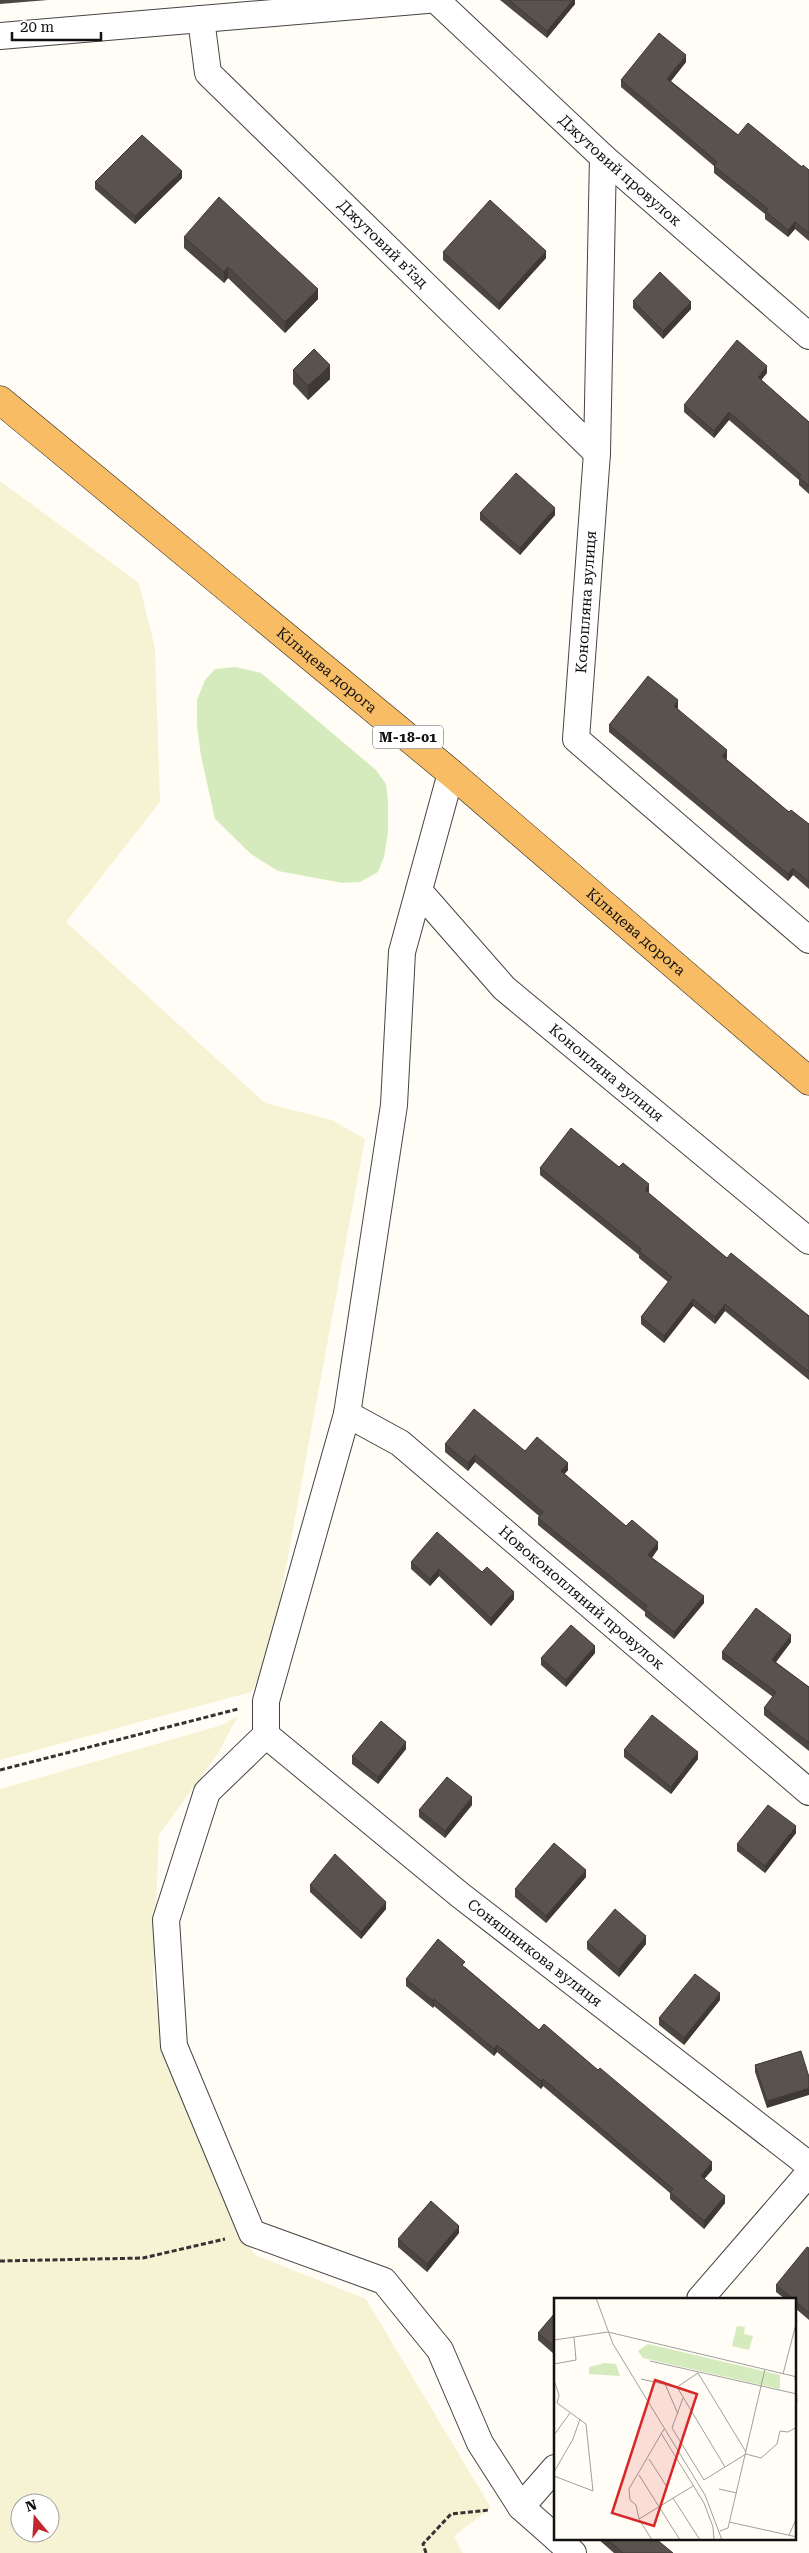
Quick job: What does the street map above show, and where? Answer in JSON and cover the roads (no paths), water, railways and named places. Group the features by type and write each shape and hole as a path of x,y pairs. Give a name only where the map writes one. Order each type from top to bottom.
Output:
{"highway":[{"name":"Кільцева дорога","path":"0,400 451,773 809,1081"}],"street":[{"path":"0,36 428,0"},
{"name":"Джутовий провулок","path":"436,0 603,157 809,336"},
{"name":"Джутовий в’їзд","path":"201,19 208,73 597,453"},
{"name":"Конопляна вулиця","path":"603,157 597,453 576,739 809,940"},
{"path":"451,773 402,952 394,1105 347,1414 266,1701 266,1735 207,1792 166,1920 174,2046 252,2234 384,2281 440,2350 480,2443 521,2507 554,2536"},
{"name":"Конопляна вулиця","path":"420,891 504,988 809,1241"},
{"name":"Новоконопляний провулок","path":"347,1414 400,1443 809,1792"},
{"name":"Соняшникова вулиця","path":"266,1735 460,1895 809,2165"},
{"path":"701,2298 809,2173"},
{"path":"521,2507 554,2469"},
{"path":"558,2540 573,2553"}]}
